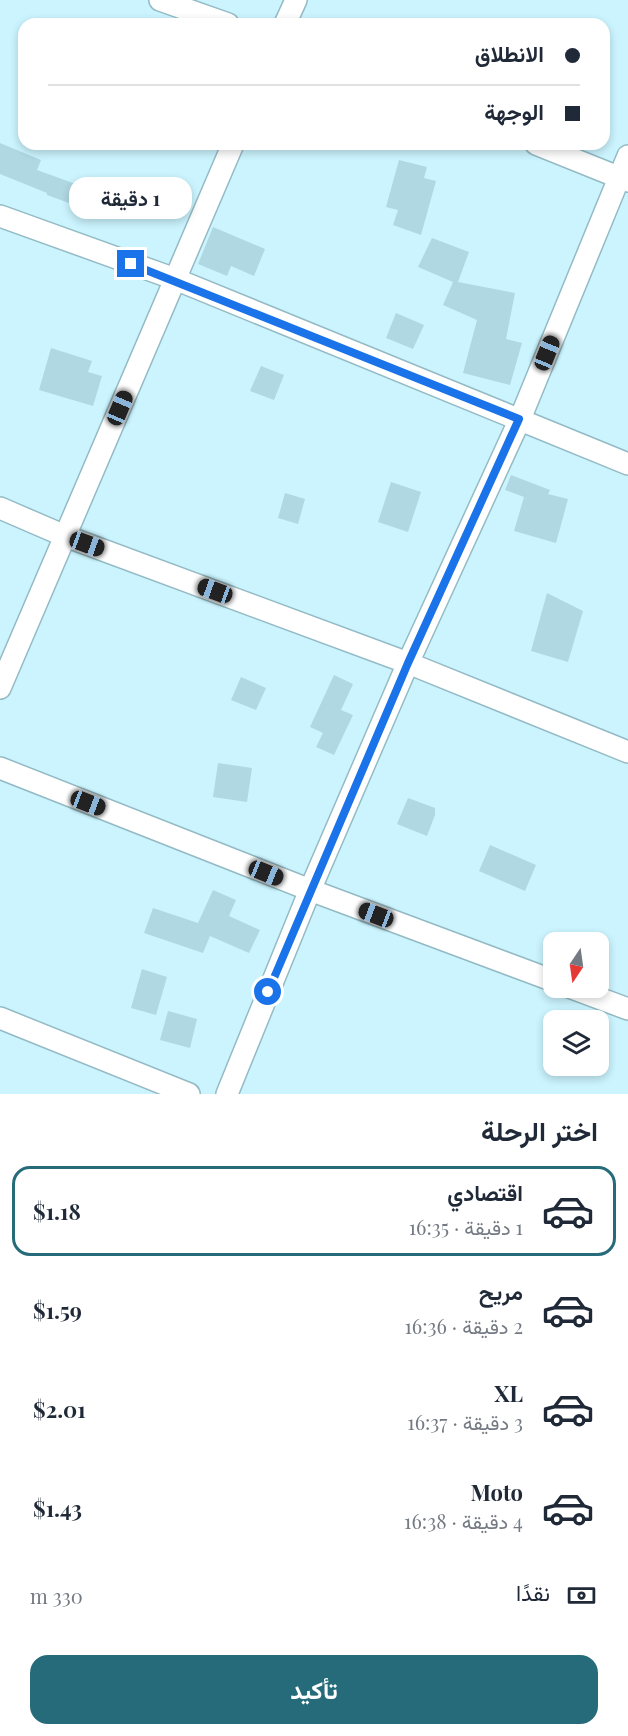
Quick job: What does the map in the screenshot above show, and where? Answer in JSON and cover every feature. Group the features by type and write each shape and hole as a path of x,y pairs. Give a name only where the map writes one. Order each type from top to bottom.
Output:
{"street":[{"path":"160,0 211,18"},
{"path":"288,18 296,0"},
{"path":"0,688 230,150"},
{"path":"551,150 624,179"},
{"path":"227,1094 310,890 408,663 519,419 624,179 628,156"},
{"path":"0,216 174,279 628,464"},
{"path":"0,508 65,536 408,663 628,752"},
{"path":"0,768 310,890 543,977"},
{"path":"598,998 628,1009"},
{"path":"0,1018 189,1094"}],"building":[{"path":"0,143 41,160 37,170 95,191 88,210 0,174"},
{"path":"399,160 427,167 424,178 436,181 421,235 393,225 398,210 386,207"},
{"path":"213,227 265,249 254,276 231,266 227,276 198,264"},
{"path":"432,238 469,252 458,282 515,293 506,339 522,343 510,385 463,373 477,320 443,305 453,282 418,267"},
{"path":"396,313 424,325 413,349 386,338"},
{"path":"51,348 92,361 88,372 102,376 93,406 39,390"},
{"path":"261,366 284,375 274,400 250,391"},
{"path":"511,475 550,490 548,494 568,499 556,543 514,531 524,497 505,490"},
{"path":"391,482 421,492 408,532 378,522"},
{"path":"285,493 305,499 298,524 278,518"},
{"path":"547,593 583,611 568,662 531,651"},
{"path":"334,675 353,684 341,710 353,715 334,755 316,747 323,733 310,727"},
{"path":"241,677 266,688 256,710 231,700"},
{"path":"218,763 252,768 247,802 213,797"},
{"path":"408,798 435,808 435,815 427,836 397,824"},
{"path":"490,845 536,865 525,891 479,871"},
{"path":"213,890 236,900 229,916 260,930 249,953 210,936 203,953 144,933 153,908 198,923"},
{"path":"142,969 167,977 156,1015 131,1008"},
{"path":"168,1011 197,1019 190,1048 160,1040"}],"route":[{"path":"131,264 174,279 519,419 408,663 268,992"}]}
